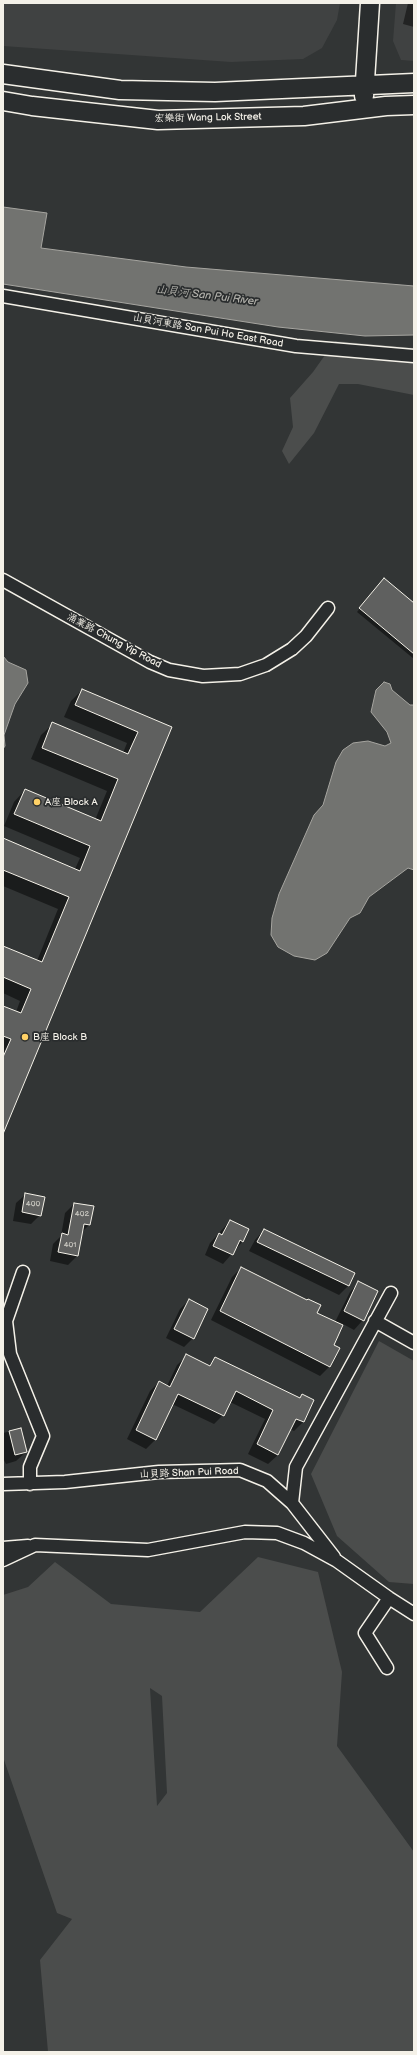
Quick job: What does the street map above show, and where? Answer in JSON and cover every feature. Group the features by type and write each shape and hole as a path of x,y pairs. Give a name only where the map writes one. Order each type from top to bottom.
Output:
{"street":[{"path":"363,108 370,3"},
{"path":"3,74 120,90 215,92 414,83"},
{"name":"宏樂街 Wang Lok Street","path":"3,101 32,106 158,120 304,116 363,108 414,105"},
{"name":"山貝河東路 San Pui Ho East Road","path":"3,296 296,346 414,356"},
{"name":"涌業路 Chung Yip Road","path":"3,580 150,662 169,670 203,676 240,674 266,665 292,649 306,636 328,608"},
{"path":"22,1272 6,1321 10,1354 43,1436 30,1467 30,1484"},
{"path":"292,1503 296,1467 391,1293"},
{"path":"375,1321 414,1343"},
{"name":"山貝路 Shan Pui Road","path":"3,1484 30,1484 159,1472 240,1470 267,1481 292,1503 337,1561"},
{"path":"3,1548 35,1546 148,1550 246,1532 277,1532 304,1543 337,1561 414,1614"},
{"path":"3,1560 35,1546"},
{"path":"387,1668 365,1633 389,1598"}],"shaded area":[{"path":"3,3 340,3 337,20 322,48 303,59 231,62 3,46"},
{"path":"396,3 414,3 414,61 401,60 393,41"},
{"path":"335,341 414,348 414,395 358,384 339,384 314,433 289,464 282,451 293,427 290,398 313,372"},
{"path":"379,1341 414,1361 414,1584 389,1582 337,1536 311,1474"},
{"path":"258,1557 318,1572 342,1672 337,1746 414,1852 414,2052 48,2052 40,1960 72,1919 57,1913 3,1757 3,1595 28,1587 55,1562 111,1604 200,1612","holes":["150,1688 162,1696 167,1793 157,1806"]}],"water":[{"name":"山貝河 San Pui River","path":"3,207 47,213 41,248 186,267 414,286 414,335 365,336 278,327 3,284"},
{"path":"3,656 8,662 26,670 28,683 15,704 4,735 5,746 3,749"},
{"path":"384,682 390,684 392,690 410,705 414,705 414,870 408,868 369,897 360,913 350,918 327,953 315,960 294,956 278,947 271,935 272,918 279,894 314,815 323,805 336,762 343,750 353,743 368,741 385,746 391,743 387,732 371,712 376,690"}],"building":[{"path":"384,578 414,603 414,654 359,608"},
{"name":"A座 Block A","path":"82,689 172,727 3,1134 3,1057 11,1039 3,1036 3,1006 21,1013 31,989 3,977 3,946 42,962 69,897 3,870 3,838 80,871 90,846 14,814 25,789 101,821 118,779 42,748 52,722 128,754 138,732 75,705"},
{"path":"25,1193 45,1197 41,1216 22,1212"},
{"path":"74,1203 94,1206 90,1225 84,1224 78,1256 58,1252 62,1233 68,1235"},
{"path":"230,1220 249,1229 243,1242 240,1240 233,1255 213,1246 219,1233 222,1235"},
{"path":"264,1229 355,1273 349,1286 257,1242"},
{"path":"241,1267 307,1300 308,1299 321,1305 317,1313 343,1325 334,1345 340,1348 330,1367 220,1311"},
{"path":"358,1281 378,1291 364,1321 344,1311"},
{"path":"189,1299 208,1309 194,1339 174,1329"},
{"path":"186,1354 210,1366 215,1357 300,1398 302,1394 314,1400 304,1422 296,1419 278,1455 257,1444 273,1410 236,1391 224,1416 178,1394 156,1440 136,1430 159,1381 170,1387"},
{"path":"21,1428 27,1452 15,1455 9,1431"}],"place":[{"name":"A座 Block A","path":"37,802"},
{"name":"B座 Block B","path":"25,1037"}]}
